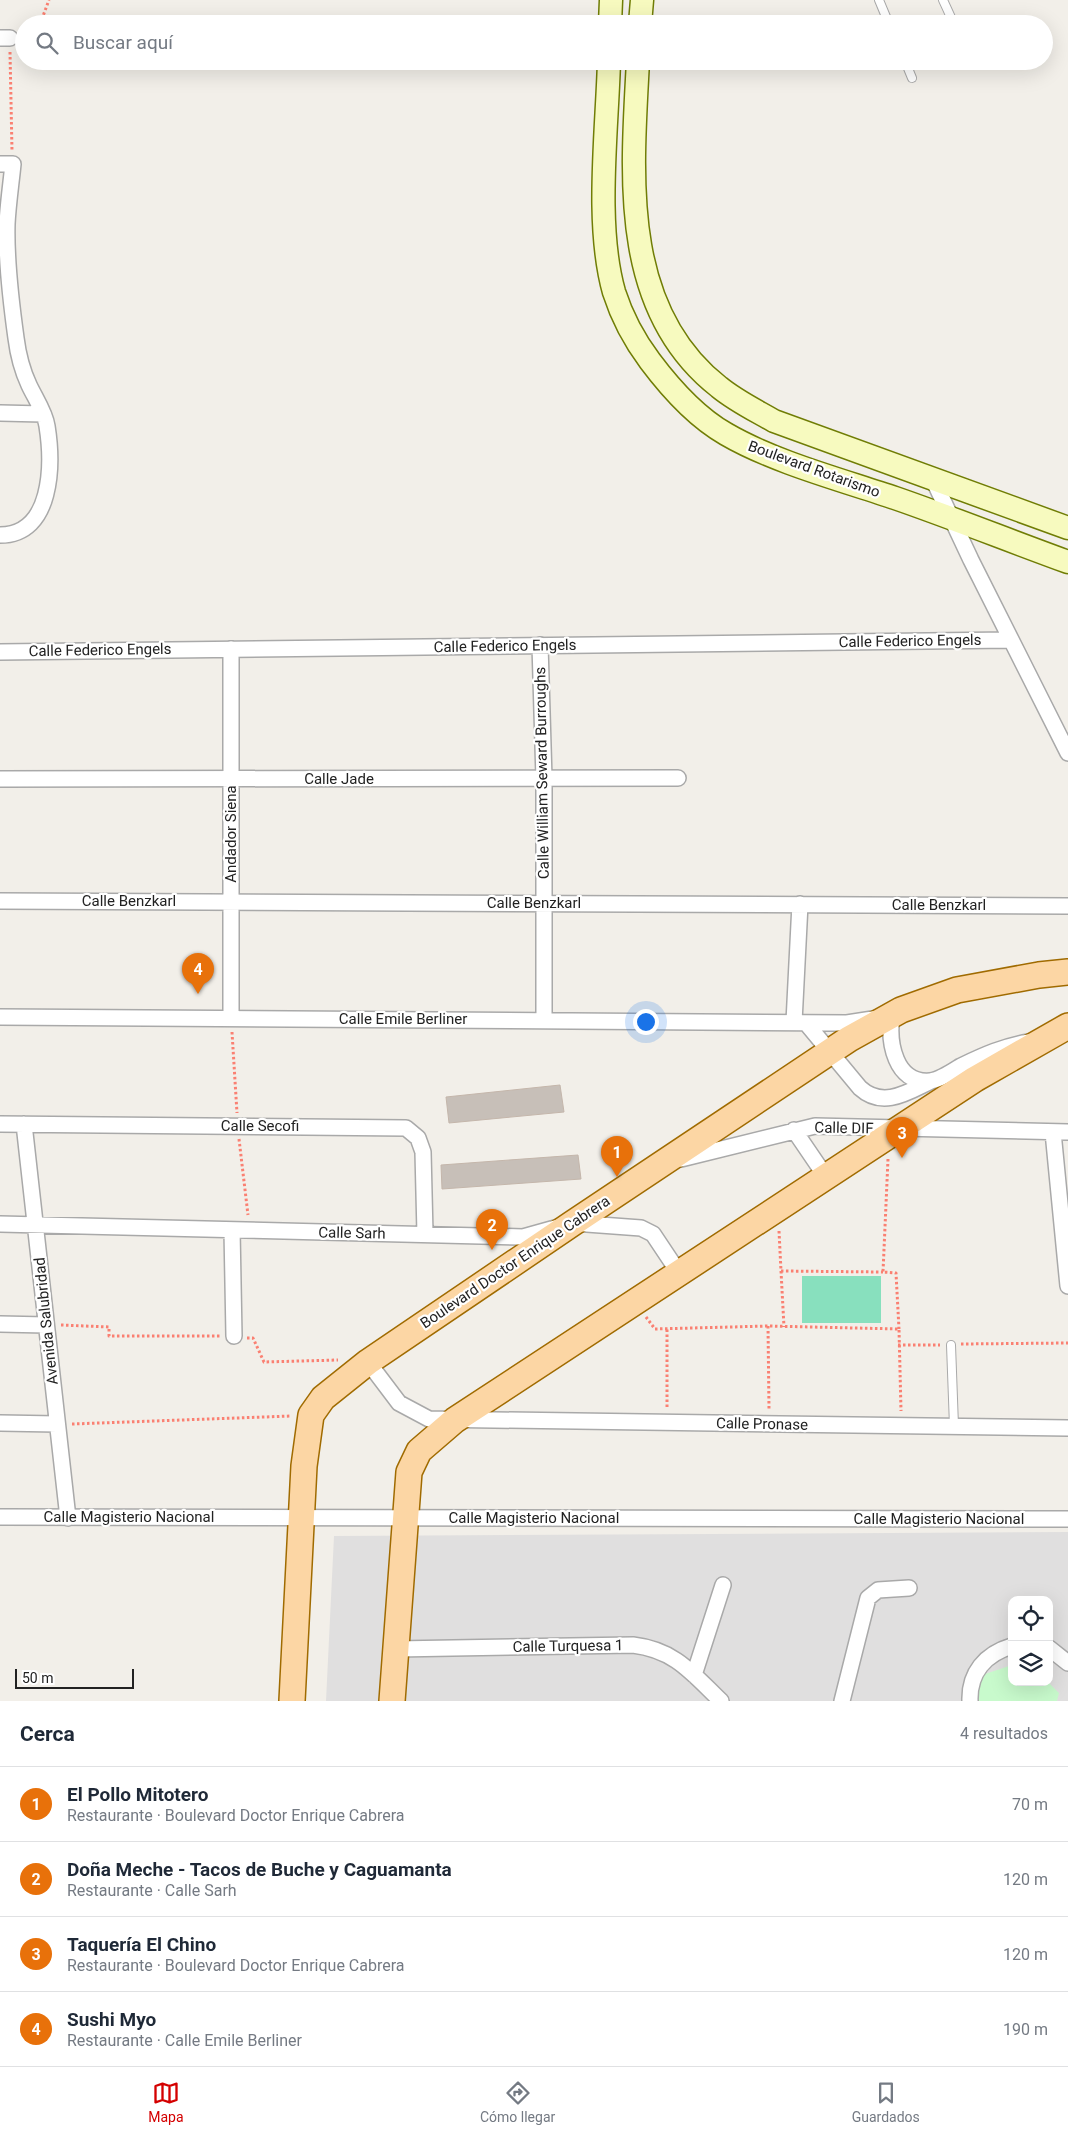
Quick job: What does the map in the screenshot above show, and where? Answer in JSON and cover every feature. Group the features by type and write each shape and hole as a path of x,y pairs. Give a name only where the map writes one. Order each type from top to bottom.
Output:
{"main road":[{"name":"Boulevard Doctor Enrique Cabrera","path":"311,1415 323,1398 368,1362 830,1050 892,1016 957,990 1012,979 1068,972"},
{"path":"392,1701 409,1472 419,1451 456,1420 975,1079 1068,1026"},
{"path":"292,1701 300,1517 311,1415"}],"street":[{"path":"610,15 611,0"},
{"path":"641,15 642,0"},
{"name":"Boulevard Rotarismo","path":"609,70 604,222 608,257 614,292 625,320 640,347 659,374 700,416 726,434 760,451 951,518 1068,562"},
{"path":"638,70 633,159 639,245 650,291 676,342 697,368 738,401 774,421 1068,528"},
{"path":"5,535 23,530 33,523 43,504 51,468 47,425 20,363 6,285 6,164"},
{"path":"0,413 43,414"},
{"path":"932,477 1010,640 1068,753"},
{"path":"1031,514 1038,551"},
{"name":"Calle Federico Engels","path":"0,652 1010,640"},
{"name":"Calle William Seward Burroughs","path":"540,646 544,779 544,1020"},
{"name":"Andador Siena","path":"231,649 231,1018"},
{"name":"Calle Jade","path":"0,779 678,778"},
{"name":"Calle Benzkarl","path":"0,901 1068,906"},
{"path":"800,904 800,1022 830,1050 860,1088 871,1097 888,1099 902,1095 997,1049 1041,1040"},
{"path":"892,1016 891,1040 899,1066 911,1077 931,1081"},
{"name":"Calle Emile Berliner","path":"0,1017 847,1023 892,1016"},
{"name":"Calle Secofi","path":"0,1124 406,1128 418,1138 423,1152 425,1234"},
{"name":"Avenida Salubridad","path":"24,1124 68,1518"},
{"name":"Calle DIF","path":"656,1166 815,1126 893,1133 1068,1132"},
{"path":"794,1130 826,1177"},
{"path":"1052,1132 1065,1230 1068,1286"},
{"name":"Calle Sarh","path":"0,1224 523,1236 573,1222 642,1228 653,1234 679,1273"},
{"path":"232,1230 234,1336"},
{"path":"0,1324 46,1325"},
{"name":"Calle Pronase","path":"368,1362 399,1403 429,1419 1068,1428"},
{"path":"0,1423 57,1424"},
{"name":"Calle Magisterio Nacional","path":"0,1517 1068,1519"},
{"path":"694,1675 723,1584"},
{"path":"842,1701 868,1598 878,1590 909,1588"},
{"name":"Calle Turquesa 1","path":"396,1649 633,1645 650,1647 669,1654 721,1701"},
{"path":"970,1701 971,1684 977,1669 988,1657 1008,1648"},
{"path":"1053,1651 1068,1663"}],"lane":[{"path":"879,0 885,15"},
{"path":"943,0 950,15"},
{"path":"909,70 912,78"},
{"path":"951,1345 954,1426"}],"path":[{"path":"43,15 49,0"},
{"path":"5,38 6,164"},
{"path":"883,1272 893,1133"},
{"path":"778,1209 784,1327"},
{"path":"781,1271 896,1272 901,1426"},
{"path":"636,1302 655,1329 768,1326 899,1329"},
{"path":"46,1325 109,1327 109,1336 234,1336 253,1338 264,1362 344,1359 368,1362"},
{"path":"768,1326 769,1424"},
{"path":"667,1329 667,1423"},
{"path":"898,1345 1068,1343"},
{"path":"57,1424 311,1415"}],"shaded area":[{"path":"1068,1532 1068,1701 326,1701 334,1536"}],"green space":[{"path":"802,1276 881,1276 881,1323 802,1323"},
{"path":"1008,1666 1008,1686 1052,1686 1059,1693 1057,1701 973,1701 979,1676"}],"building":[{"path":"560,1085 564,1112 449,1123 446,1097"},
{"path":"578,1155 581,1179 442,1189 441,1165"}],"place":[{"name":"Sushi Myo","path":"198,994"},
{"name":"Taquería El Chino","path":"902,1158"},
{"name":"El Pollo Mitotero","path":"617,1177"},
{"name":"Doña Meche - Tacos de Buche y Caguamanta","path":"492,1250"}]}
